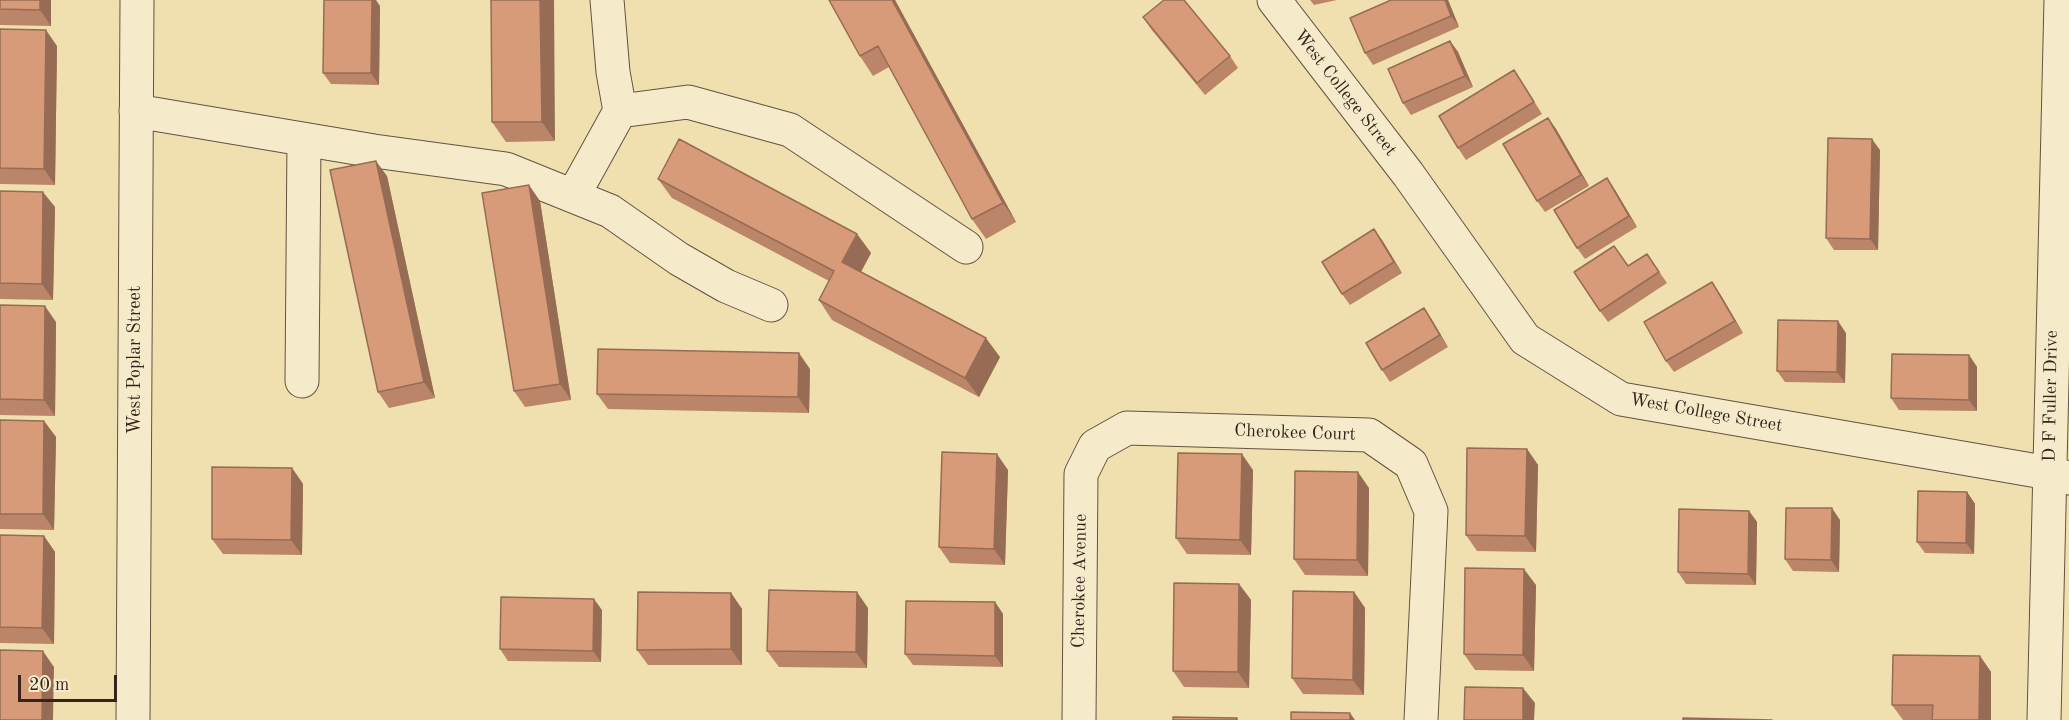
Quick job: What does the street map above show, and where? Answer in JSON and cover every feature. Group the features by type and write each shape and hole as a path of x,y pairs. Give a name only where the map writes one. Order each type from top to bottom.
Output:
{"street":[{"name":"West Poplar Street","path":"133,720 137,0"},
{"path":"573,196 620,111 613,72 607,0"},
{"name":"West College Street","path":"1274,0 1408,174 1525,339 1621,399 2059,475"},
{"name":"D F Fuller Drive","path":"2044,720 2059,475 2061,0"},
{"path":"620,111 688,102 790,130 966,247"},
{"path":"136,111 304,140 506,169 610,211 698,270 726,286 771,306"},
{"path":"302,381 304,140"},
{"name":"Cherokee Court","path":"1095,446 1127,428 1369,435 1411,464 1431,511 1421,720"},
{"name":"Cherokee Avenue","path":"1078,720 1081,474 1095,446"}],"building":[{"path":"0,0 40,0 40,10 0,9"},
{"path":"324,0 372,0 371,73 323,73"},
{"path":"491,0 540,0 542,122 492,122"},
{"path":"829,0 892,0 1003,203 972,219 878,46 860,56"},
{"path":"1164,0 1184,0 1230,56 1197,83 1143,17"},
{"path":"1391,0 1445,0 1451,16 1365,53 1350,18"},
{"path":"0,29 46,30 44,169 0,168"},
{"path":"1450,41 1465,76 1403,103 1388,69"},
{"path":"1514,70 1534,102 1458,148 1439,116"},
{"path":"1548,118 1581,175 1537,201 1503,144"},
{"path":"1828,138 1872,139 1870,239 1826,238"},
{"path":"679,139 857,234 842,262 986,338 965,378 819,300 834,271 658,179"},
{"path":"376,161 424,382 378,392 330,170"},
{"path":"1607,178 1629,216 1577,248 1554,210"},
{"path":"529,185 560,384 514,391 482,193"},
{"path":"0,191 43,192 42,284 0,283"},
{"path":"1374,229 1394,262 1342,294 1322,262"},
{"path":"1614,246 1628,266 1647,254 1659,272 1600,311 1574,272"},
{"path":"1712,282 1735,321 1666,361 1644,322"},
{"path":"0,305 45,306 44,400 0,399"},
{"path":"1424,308 1440,335 1382,370 1366,343"},
{"path":"1778,320 1838,321 1837,372 1777,371"},
{"path":"598,349 799,353 798,397 597,394"},
{"path":"1892,354 1969,355 1969,400 1891,398"},
{"path":"0,420 44,421 43,514 0,514"},
{"path":"1467,448 1527,449 1525,536 1466,535"},
{"path":"942,452 997,454 994,549 939,547"},
{"path":"1178,453 1242,454 1240,540 1176,538"},
{"path":"212,467 292,468 291,540 212,539"},
{"path":"1295,471 1358,472 1357,560 1294,559"},
{"path":"1918,491 1967,492 1966,543 1917,542"},
{"path":"1786,508 1832,508 1831,560 1785,559"},
{"path":"1679,509 1749,511 1748,574 1678,572"},
{"path":"0,535 44,536 42,628 0,627"},
{"path":"1465,568 1524,569 1523,655 1464,654"},
{"path":"1174,583 1239,584 1238,672 1173,671"},
{"path":"769,590 857,592 856,652 767,651"},
{"path":"1293,591 1354,592 1353,680 1292,678"},
{"path":"638,592 731,593 731,649 637,650"},
{"path":"501,597 594,599 593,651 500,649"},
{"path":"906,601 995,602 995,656 905,654"},
{"path":"0,650 43,651 42,720 0,720"},
{"path":"1893,655 1980,656 1979,720 1932,720 1933,705 1892,705"},
{"path":"1465,687 1523,688 1523,720 1464,720"},
{"path":"1291,712 1350,713 1350,720 1291,720"},
{"path":"1173,717 1237,718 1237,720 1173,720"},
{"path":"1683,718 1772,720 1683,720"}]}
